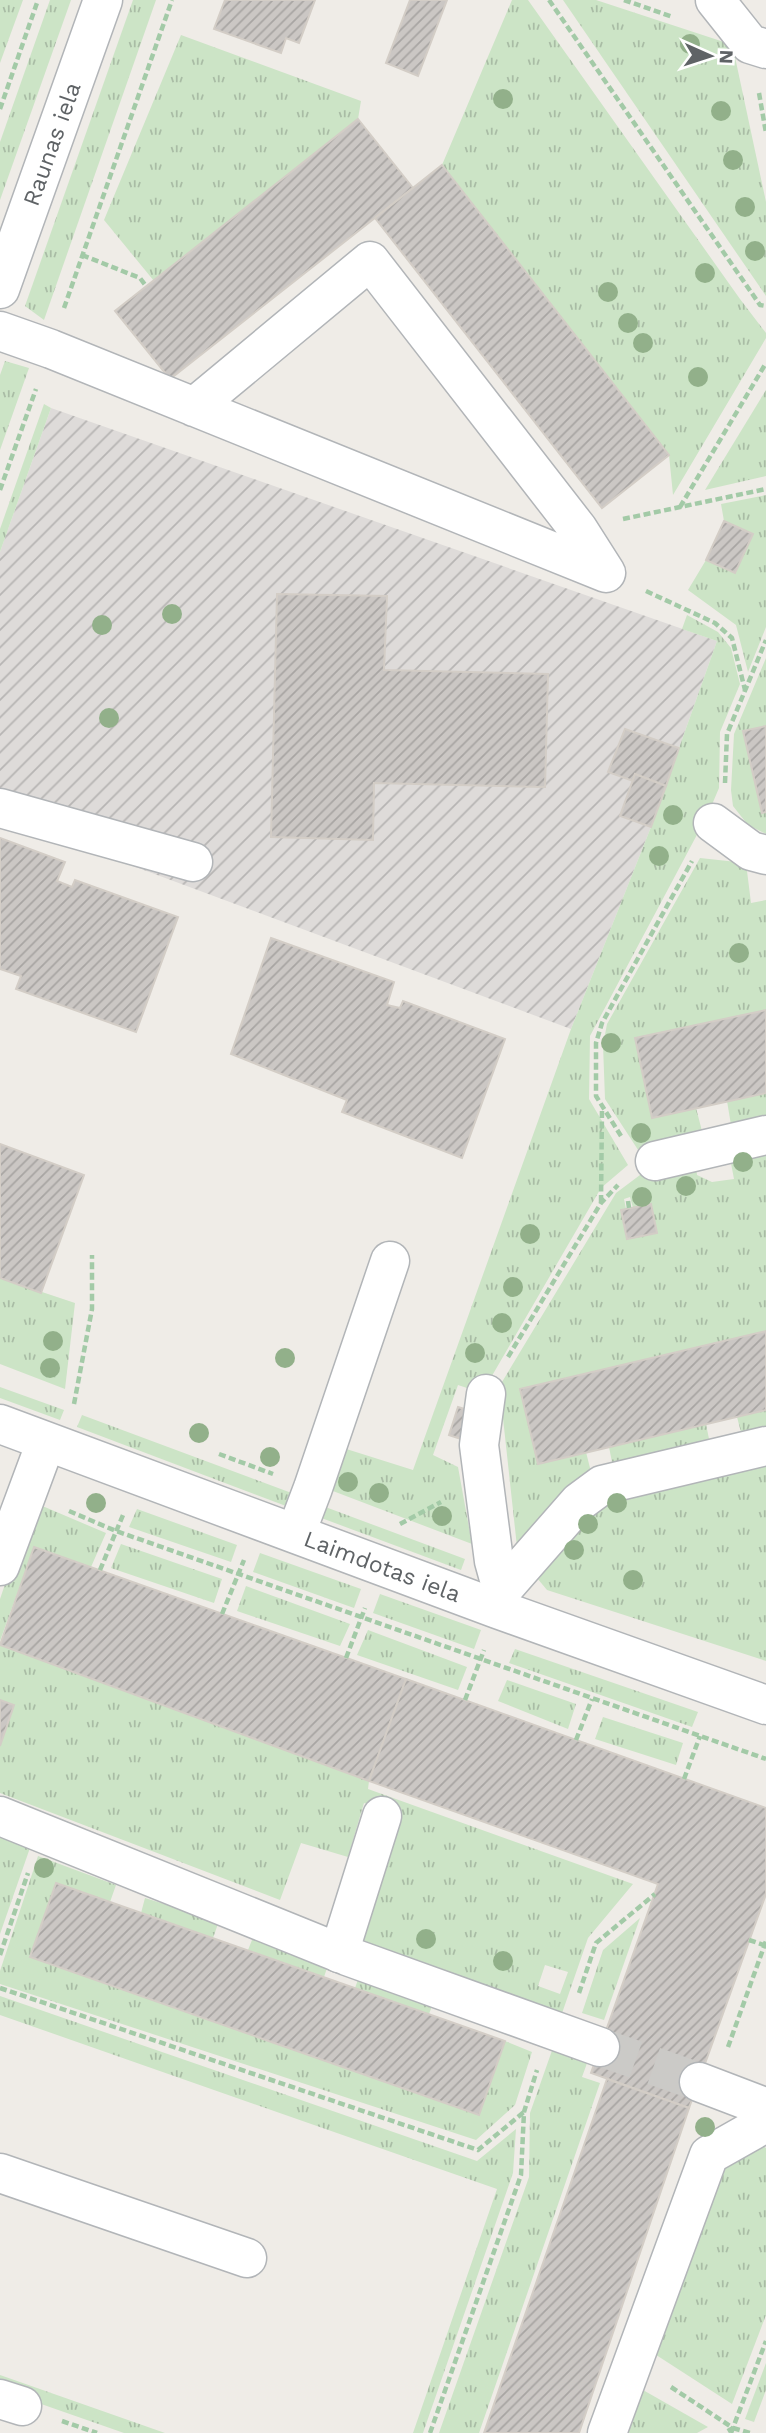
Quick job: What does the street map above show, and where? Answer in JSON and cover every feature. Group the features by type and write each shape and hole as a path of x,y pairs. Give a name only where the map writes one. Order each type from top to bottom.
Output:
{"street":[{"name":"Raunas iela","path":"0,289 103,0"},
{"path":"715,0 750,44 766,49"},
{"path":"194,407 370,261 578,529 606,573"},
{"path":"0,331 51,349 606,573"},
{"path":"0,808 192,862"},
{"path":"713,823 751,851 766,855"},
{"path":"647,1164 766,1135"},
{"path":"296,1533 390,1261"},
{"path":"486,1394 479,1446 500,1599"},
{"name":"Laimdotas iela","path":"0,1424 381,1565 500,1599 766,1706"},
{"path":"0,1566 46,1442"},
{"path":"500,1599 579,1502 602,1485 766,1446"},
{"path":"0,1816 339,1953 583,2040"},
{"path":"339,1953 382,1816"},
{"path":"607,2433 709,2155 764,2113 699,2082"},
{"path":"0,2173 247,2258"}],"path":[{"path":"0,109 38,0"},
{"path":"0,490 172,0"},
{"path":"549,0 760,305 766,306"},
{"path":"82,255 140,278 146,286"},
{"path":"680,508 766,363"},
{"path":"578,529 766,489"},
{"path":"606,573 715,623 733,638 745,691"},
{"path":"486,1394 601,1203 629,1174 647,1164 596,1096 596,1043 602,1023 713,823 724,795 727,734 766,640"},
{"path":"601,1203 603,1107"},
{"path":"628,1201 629,1208"},
{"path":"75,1402 92,1309 92,1255"},
{"path":"100,1570 139,1476"},
{"path":"29,1491 116,1531 766,1759"},
{"path":"222,1614 258,1520"},
{"path":"346,1658 381,1565"},
{"path":"465,1700 500,1599"},
{"path":"576,1740 592,1699"},
{"path":"684,1779 700,1736"},
{"path":"0,1955 42,1833"},
{"path":"583,2040 596,1943 654,1894"},
{"path":"727,2051 765,1943 750,1940"},
{"path":"0,1988 478,2150 524,2112 521,2175 430,2433"},
{"path":"725,2433 732,2430 766,2341"},
{"path":"633,2361 732,2430 750,2433"}],"shaded area":[{"path":"51,408 717,641 651,827 571,1029 90,850 0,824 0,552"}],"green space":[{"path":"0,0 23,0 0,63"},
{"path":"50,0 71,0 0,200 0,142"},
{"path":"133,0 156,0 44,320 25,306"},
{"path":"512,0 528,0 766,333 766,338 673,495 669,455 442,165"},
{"path":"563,0 596,0 724,42 735,57 766,202 766,296"},
{"path":"181,35 361,101 358,119 154,281 104,220"},
{"path":"5,361 29,368 0,450 0,375"},
{"path":"766,390 766,476 705,490"},
{"path":"44,404 51,408 0,552 0,529"},
{"path":"766,495 766,627 748,672 736,625 688,590 706,560 735,573 753,535 724,521 721,504"},
{"path":"687,615 718,632 731,648 740,684 720,732 719,788 708,814 590,1036 589,1099 628,1165 601,1188 482,1393 458,1385 433,1455 458,1467 472,1544 325,1488 340,1447 413,1470 571,1029 651,827 717,641 682,629"},
{"path":"766,658 766,726 743,731 762,813 766,812 766,834 748,825 733,806 731,790 734,734"},
{"path":"700,858 746,863 751,903 766,900 766,1010 635,1039 652,1117 696,1108 702,1131 642,1156 605,1099 603,1045 607,1024"},
{"path":"766,1093 766,1118 731,1125 727,1101"},
{"path":"766,1150 766,1331 521,1389 586,1452 591,1472 518,1556 501,1400 493,1397 616,1193 640,1175 657,1170 696,1167 697,1175 712,1182 734,1179 730,1158","holes":["630,1197 633,1208 651,1204 657,1233 626,1209 624,1199"]},
{"path":"0,1278 75,1303 65,1389 0,1364"},
{"path":"0,1387 64,1410 60,1420 0,1398"},
{"path":"766,1410 766,1430 742,1436 737,1417"},
{"path":"82,1415 297,1495 294,1509 77,1427"},
{"path":"706,1424 710,1444 613,1467 609,1447"},
{"path":"766,1460 766,1661 547,1590 537,1578 572,1527 614,1495"},
{"path":"33,1502 106,1533 91,1567 34,1547 0,1641 0,1599"},
{"path":"320,1505 465,1559 461,1570 316,1516"},
{"path":"137,1509 237,1545 231,1562 129,1527"},
{"path":"121,1544 222,1579 214,1603 111,1568"},
{"path":"260,1553 361,1589 354,1608 253,1572"},
{"path":"246,1586 350,1624 340,1646 237,1611"},
{"path":"380,1594 481,1630 474,1649 373,1613"},
{"path":"368,1630 467,1667 458,1690 357,1655"},
{"path":"0,1645 369,1781 368,1789 633,1884 588,1938 559,2022 357,1944 397,1814 364,1803 348,1857 301,1843 280,1900 0,1793 0,1746 14,1706 0,1700","holes":["545,1965 568,1972 560,1994 538,1986"]},
{"path":"515,1649 698,1712 692,1727 509,1663"},
{"path":"507,1680 576,1704 568,1729 498,1701"},
{"path":"603,1717 683,1743 676,1765 595,1739"},
{"path":"0,1832 31,1845 0,1934"},
{"path":"38,1856 116,1885 110,1902 56,1883 30,1957 479,2115 505,2041 532,2052 515,2105 476,2140 0,1984 0,1971"},
{"path":"145,1898 219,1921 213,1938 141,1913"},
{"path":"640,1918 604,2020 582,2013 603,1950"},
{"path":"254,1935 329,1962 324,1977 248,1950"},
{"path":"360,1974 434,2001 429,2014 355,1988"},
{"path":"0,1996 477,2161 516,2129 513,2173 423,2433 413,2433 497,2189 0,2015"},
{"path":"555,2042 590,2055 582,2077 600,2083 479,2433 439,2433 529,2177 530,2113"},
{"path":"756,2143 766,2148 766,2315 732,2404 650,2351 713,2170"},
{"path":"766,2363 766,2390 754,2422 745,2419"},
{"path":"0,2375 165,2433 124,2433 24,2398 0,2380"},
{"path":"643,2390 708,2427 697,2433 628,2433"}],"building":[{"path":"225,0 315,0 299,43 286,38 281,53 214,29"},
{"path":"410,0 447,0 418,76 386,63"},
{"path":"358,119 413,188 170,379 115,311"},
{"path":"442,165 669,455 602,508 375,218"},
{"path":"724,521 753,534 735,573 706,560"},
{"path":"277,594 387,596 384,670 548,674 545,787 374,783 373,840 271,837"},
{"path":"766,726 766,812 762,813 743,731"},
{"path":"625,729 679,748 666,786 635,774 633,781 608,772"},
{"path":"635,774 666,786 651,827 620,816"},
{"path":"0,838 65,862 57,881 72,887 75,880 178,917 136,1032 16,989 21,976 0,969"},
{"path":"271,938 394,982 387,1005 400,1008 403,1001 505,1039 462,1158 342,1112 347,1100 231,1054"},
{"path":"766,1010 766,1093 652,1118 635,1038"},
{"path":"0,1144 84,1175 41,1293 0,1278"},
{"path":"651,1204 657,1233 627,1239 621,1210"},
{"path":"766,1331 766,1410 538,1464 520,1389"},
{"path":"458,1407 471,1411 461,1439 449,1435"},
{"path":"34,1547 406,1679 369,1781 0,1645"},
{"path":"406,1679 766,1808 766,1894 689,2108 591,2073 658,1884 369,1781"},
{"path":"0,1700 14,1705 0,1746"},
{"path":"56,1883 505,2041 479,2115 30,1957"},
{"path":"607,2079 689,2108 579,2433 484,2433"}],"tunnel":[{"path":"600,2047 699,2082"}]}
